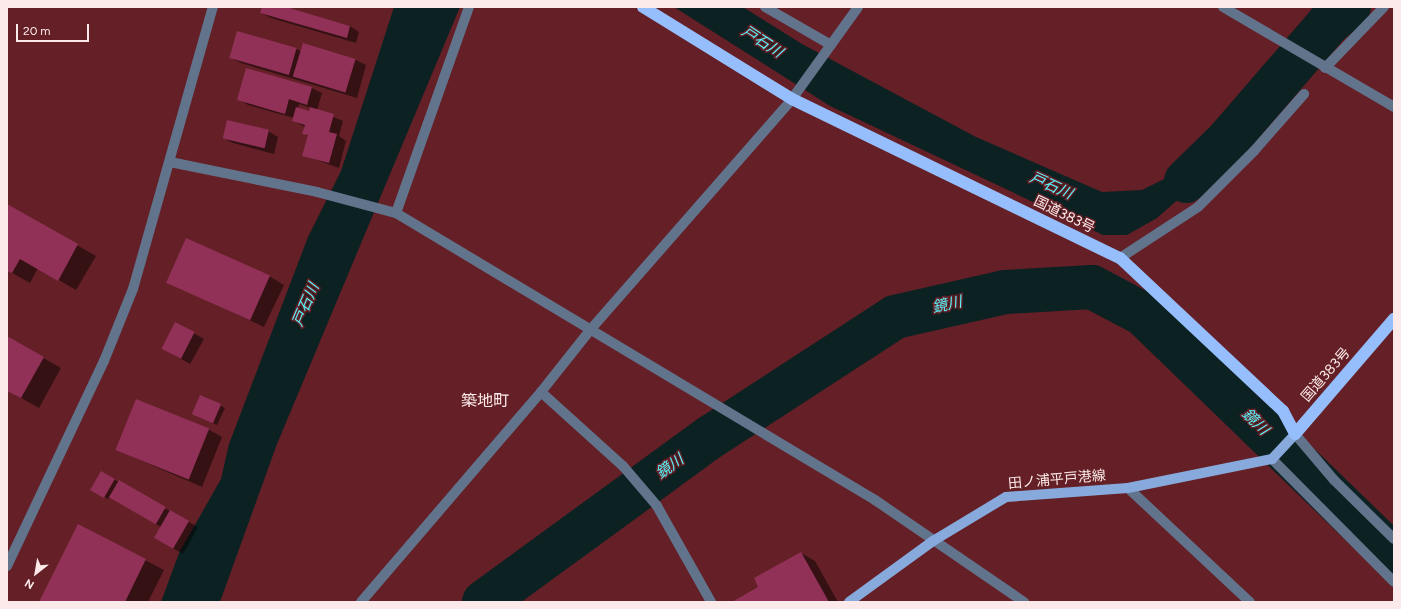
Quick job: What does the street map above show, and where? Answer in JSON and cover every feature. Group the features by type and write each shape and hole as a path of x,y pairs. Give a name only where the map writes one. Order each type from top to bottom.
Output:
{"highway":[{"name":"国道383号","path":"643,7 792,99 1120,258 1283,411 1292,437"},
{"name":"国道383号","path":"1292,437 1394,319"}],"main road":[{"path":"1274,456 1292,437"},
{"name":"田ノ浦平戸港線","path":"849,602 934,541 1006,497 1128,488 1274,456"}],"street":[{"path":"7,566 104,361 128,304 170,162 213,7"},
{"path":"396,213 469,7"},
{"path":"766,7 828,49"},
{"path":"361,602 541,392 591,329 792,99 858,7"},
{"path":"1223,7 1282,43 1394,107"},
{"path":"1325,68 1384,7"},
{"path":"1120,258 1198,208 1254,151 1304,94"},
{"path":"170,162 317,192 396,213 874,500 1024,602"},
{"path":"541,392 623,466 657,506 711,602"},
{"path":"1292,437 1394,539"},
{"path":"1274,456 1394,582"},
{"path":"1128,488 1250,602"}],"water":[{"path":"394,7 460,7 277,444 220,602 161,602 179,553 221,479 229,444 308,237 341,171"},
{"path":"674,7 743,7 802,44 976,137 1102,192 1142,190 1168,177 1225,131 1234,150 1157,218 1127,235 1103,235 830,106"}],"building":[{"path":"262,7 286,7 350,26 347,38 260,13"},
{"path":"237,31 297,48 289,75 229,58"},
{"path":"303,43 356,59 345,93 293,76"},
{"path":"246,68 312,87 307,105 289,99 285,114 237,100"},
{"path":"296,107 309,111 310,107 334,114 329,132 337,134 329,163 302,156 308,135 302,134 305,125 292,121"},
{"path":"227,120 269,130 265,148 223,139"},
{"path":"7,204 78,244 58,281 20,259 12,273 7,271"},
{"path":"186,238 270,275 250,320 166,283"},
{"path":"175,322 195,332 181,359 161,349"},
{"path":"7,336 44,357 21,398 7,391"},
{"path":"200,395 221,404 213,423 192,414"},
{"path":"136,399 209,429 189,480 115,450"},
{"path":"101,471 115,479 104,498 90,490"},
{"path":"119,480 166,507 156,524 109,497"},
{"path":"170,510 189,521 173,549 154,538"},
{"path":"78,524 146,559 125,602 39,602"},
{"path":"801,552 829,602 732,602 758,587 754,578"}],"waterway":[{"name":"戸石川","path":"1186,181 1228,140 1328,24 1349,7"},
{"name":"鏡川","path":"484,602 712,436 895,317 1005,292 1092,287 1143,314 1394,556"}],"district":[{"name":"築地町","path":"485,401"}]}
